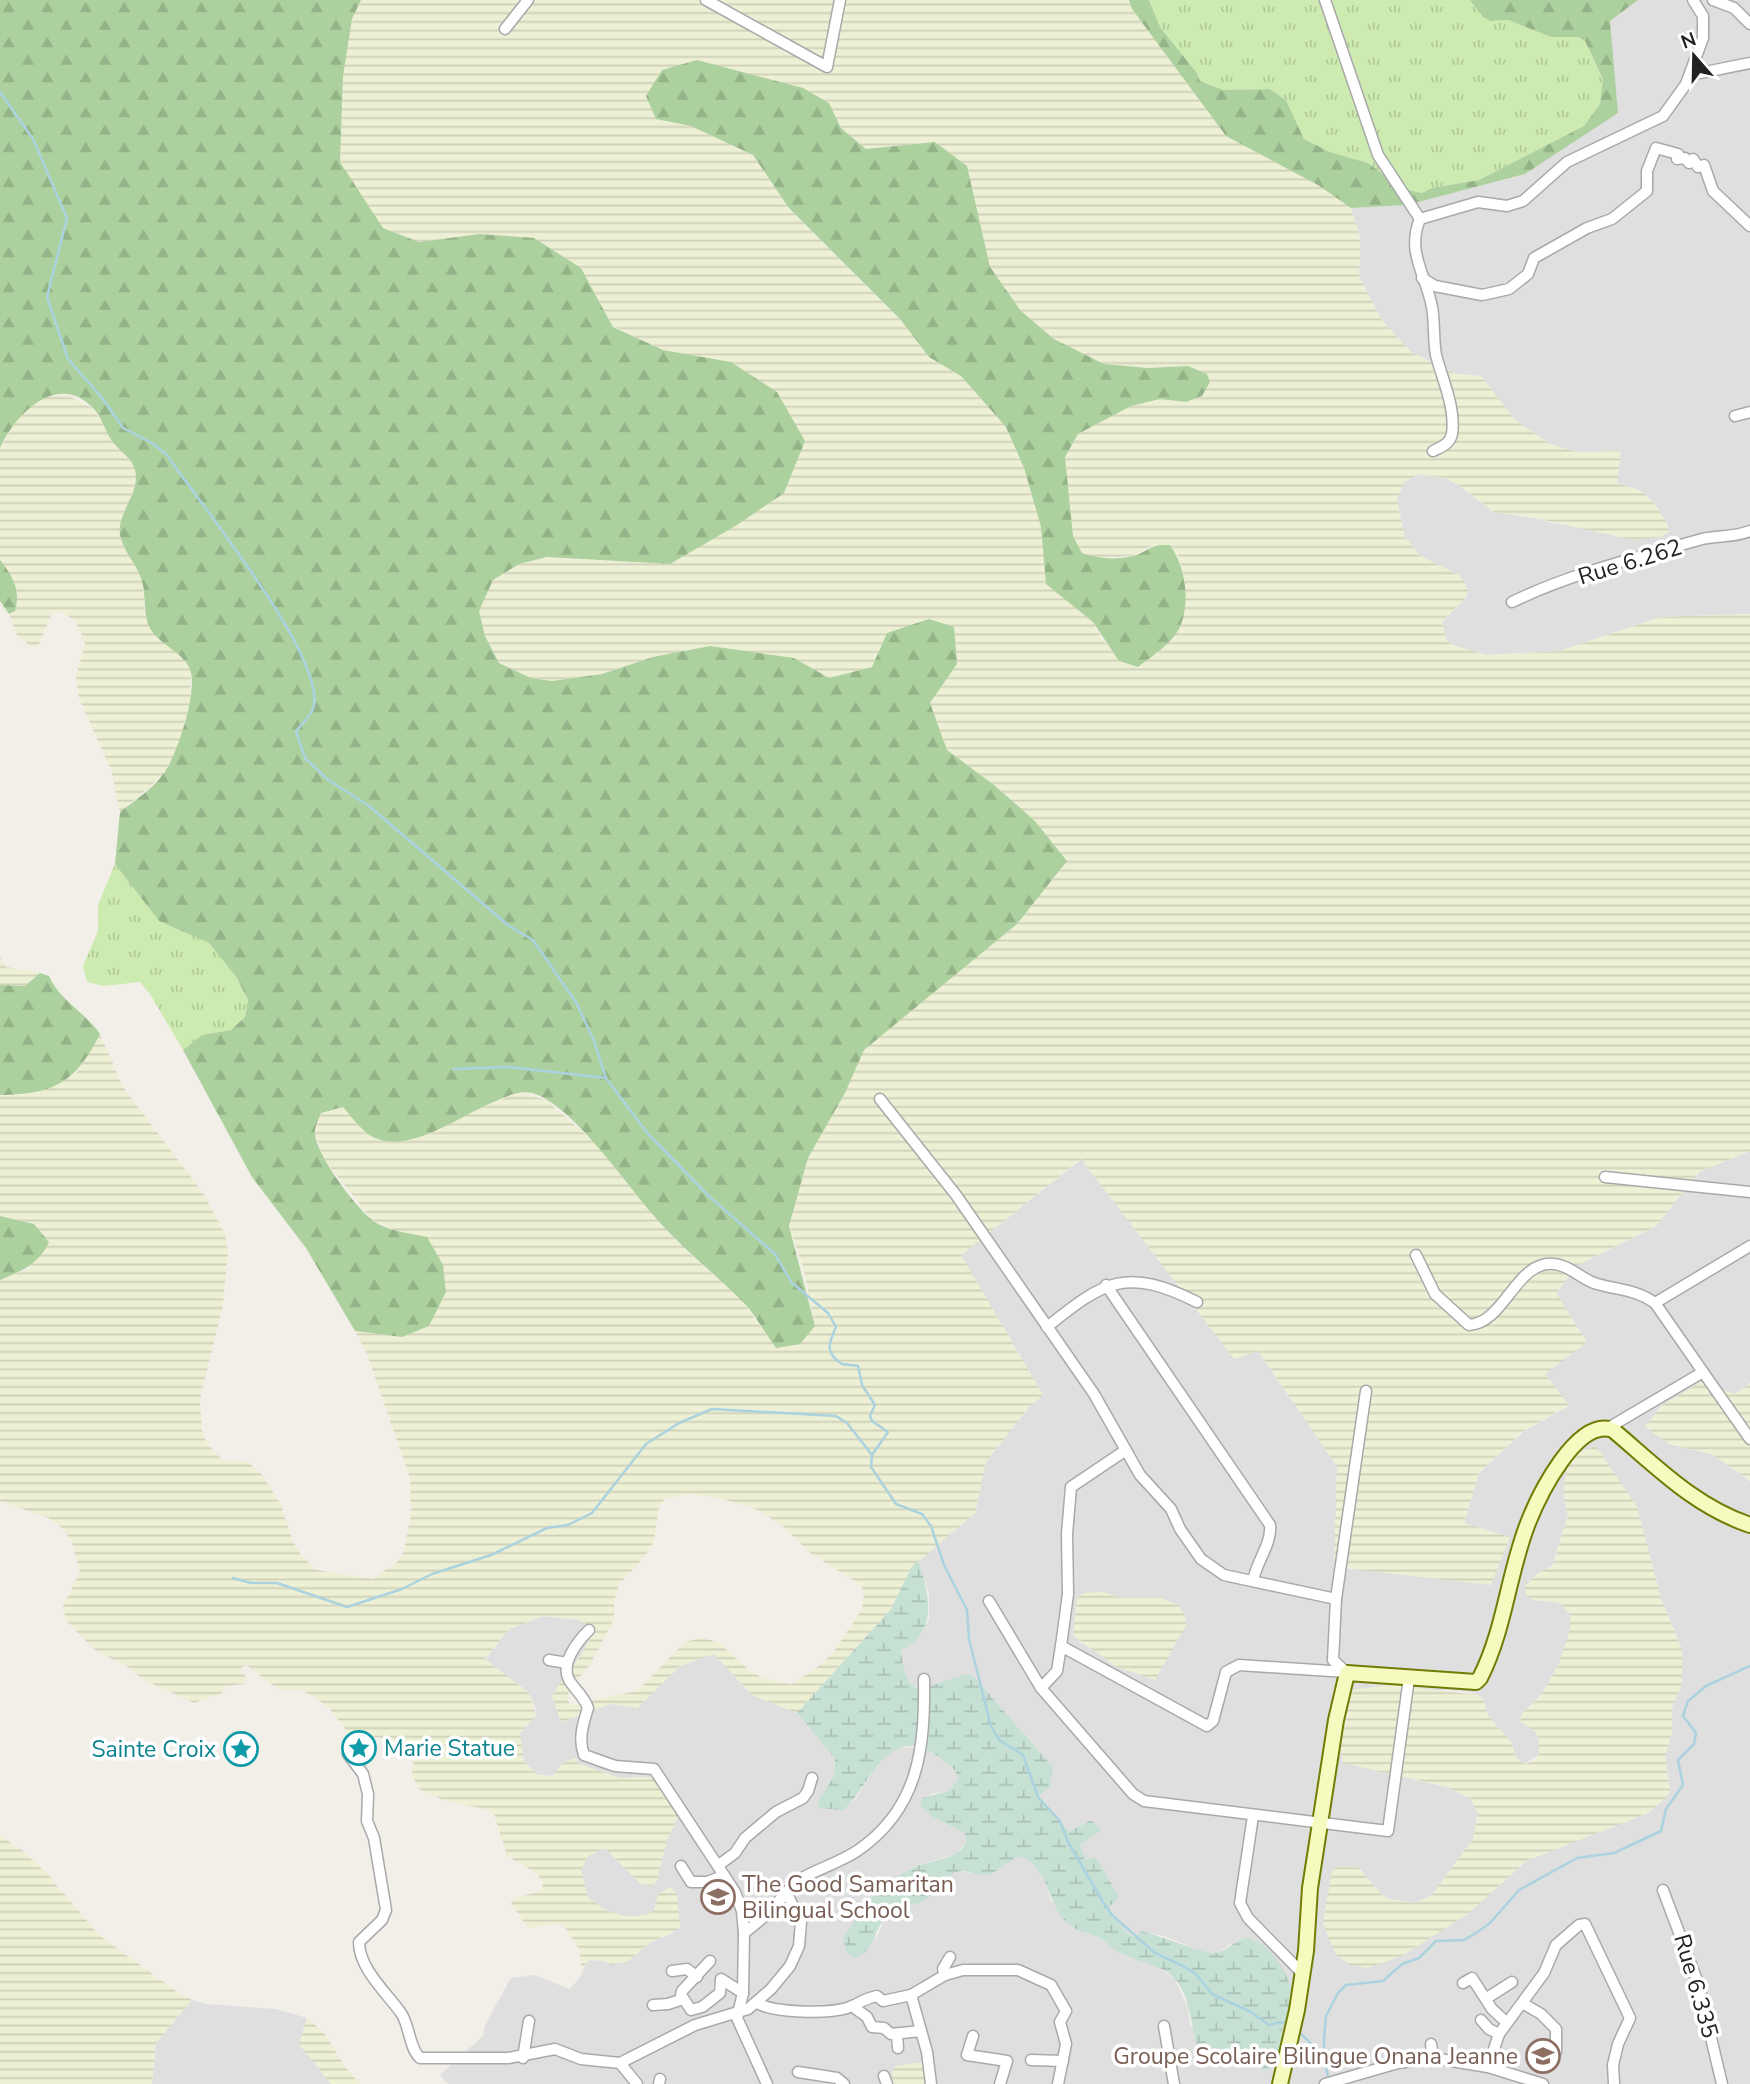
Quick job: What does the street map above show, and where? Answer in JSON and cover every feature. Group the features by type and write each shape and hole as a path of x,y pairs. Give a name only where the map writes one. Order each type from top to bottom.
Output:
{"street":[{"path":"505,29 528,0"},
{"path":"706,0 827,67 840,0"},
{"path":"1325,0 1378,155 1420,219"},
{"path":"1420,219 1478,202 1507,206 1523,201 1567,162 1663,116 1698,58 1704,30 1703,16 1693,0"},
{"path":"1713,0 1734,8 1750,24"},
{"path":"1690,75 1750,63"},
{"path":"1422,278 1435,286 1482,295 1509,289 1528,274 1534,258 1587,228 1612,219 1647,191 1647,171 1656,148 1678,153 1678,159 1685,158 1689,163 1693,159 1698,167 1704,165 1713,191 1750,226"},
{"path":"1420,219 1415,231 1415,257 1432,305 1434,341 1452,435 1447,443 1433,451"},
{"path":"1735,416 1750,412"},
{"name":"Rue 6.262","path":"1512,602 1539,589 1615,563 1682,548 1706,538 1730,538 1750,531"},
{"path":"880,1099 956,1195 1094,1394 1140,1475 1171,1509 1180,1529 1201,1559 1224,1575 1336,1599"},
{"path":"1605,1177 1750,1192"},
{"path":"1655,1303 1750,1246"},
{"path":"1416,1255 1435,1294 1469,1325 1478,1324 1510,1297 1526,1275 1543,1266 1554,1264 1592,1282 1642,1293 1655,1303 1750,1440"},
{"path":"1047,1327 1082,1299 1106,1285 1133,1281 1165,1286 1198,1302"},
{"path":"1106,1285 1270,1525 1266,1546 1255,1566 1253,1581"},
{"path":"1061,1646 1208,1726 1213,1721 1226,1672 1239,1665 1476,1682 1498,1636 1529,1521 1562,1460 1588,1432 1608,1428 1703,1372"},
{"path":"1347,1672 1333,1660 1336,1599 1366,1391"},
{"path":"1608,1428 1687,1494 1750,1525"},
{"path":"1041,1688 1057,1671 1061,1646 1068,1594 1067,1523 1071,1487 1126,1450"},
{"path":"989,1601 1041,1688 1139,1797 1253,1816 1321,1822 1385,1832 1390,1829 1409,1678"},
{"path":"589,1630 579,1640 567,1663 567,1676 588,1708 581,1728 584,1755 615,1766 654,1769 720,1864 742,1911 743,1993 738,2012 739,2027 767,2084"},
{"path":"549,1660 567,1663"},
{"path":"1280,2084 1303,1973 1310,1888 1336,1720 1347,1672"},
{"path":"744,1933 770,1912 802,1878 855,1853 875,1838 898,1811 911,1790 917,1763 924,1720 924,1679"},
{"path":"348,1754 363,1774 368,1794 367,1821 374,1838 386,1910 382,1920 359,1942 359,1949 374,1977 402,2014 411,2034 414,2053 420,2059 458,2056 473,2060 522,2059 555,2049 581,2059 620,2063 695,2025 738,2012 757,2003 785,1973 799,1946 801,1922 786,1892"},
{"path":"720,1864 735,1853 746,1838 776,1812 803,1798 812,1778"},
{"path":"1253,1816 1240,1903 1248,1918 1303,1973"},
{"path":"681,1866 691,1882 711,1881 723,1875"},
{"name":"Rue 6.335","path":"1663,1890 1698,1983 1722,2084"},
{"path":"1488,2067 1506,2022 1524,2004 1544,1973 1556,1945 1579,1925 1589,1927 1630,2018 1618,2044 1613,2065 1614,2084"},
{"path":"945,1975 943,1969 950,1957"},
{"path":"710,1961 682,1991 683,1999 691,2010 702,2007 720,1993 721,1979 743,1993"},
{"path":"672,1971 687,1969 696,1977"},
{"path":"757,2003 794,2011 852,2006 864,1998 877,1996 883,2001 911,1995 945,1975 963,1970 1018,1970 1051,1985 1066,2011 1060,2022 1066,2044 1058,2084"},
{"path":"1462,1983 1472,1978 1492,2009 1506,2022"},
{"path":"1487,1998 1512,1982"},
{"path":"911,1995 931,2084"},
{"path":"653,2005 683,1999"},
{"path":"1524,2004 1541,2014 1556,2029 1556,2052"},
{"path":"852,2006 867,2017 873,2027 884,2028 897,2035 921,2031"},
{"path":"1481,2020 1489,2029 1499,2034"},
{"path":"522,2059 529,2021"},
{"path":"1164,2026 1174,2084"},
{"path":"897,2035 898,2048"},
{"path":"973,2036 967,2055 1007,2062 1000,2084"},
{"path":"1431,2045 1433,2058"},
{"path":"1325,2084 1398,2063 1433,2058 1488,2067 1543,2084"},
{"path":"1031,2060 1063,2061"},
{"path":"620,2063 637,2084"},
{"path":"798,2071 837,2078 844,2084"}],"shaded area":[{"path":"1638,0 1750,0 1750,614 1660,617 1560,651 1487,655 1452,645 1446,640 1442,622 1466,597 1459,575 1420,556 1404,535 1397,499 1404,482 1419,474 1445,478 1494,512 1552,523 1661,537 1669,532 1667,524 1641,491 1616,483 1621,451 1576,452 1550,444 1515,420 1481,376 1457,374 1411,352 1381,319 1359,276 1360,239 1351,208 1407,205 1525,174 1567,144 1611,55 1610,21"},
{"path":"1750,1151 1750,1383 1669,1444 1712,1454 1750,1481 1750,2084 448,2084 440,2075 483,2036 485,2025 511,1978 535,1975 569,1989 579,1979 588,1960 628,1961 649,1943 673,1933 654,1910 647,1915 627,1917 605,1910 588,1898 581,1870 588,1856 605,1848 641,1884 652,1886 657,1880 667,1840 678,1817 651,1777 620,1778 579,1764 563,1763 552,1776 538,1775 524,1762 519,1733 536,1716 535,1707 529,1693 485,1660 509,1629 544,1616 579,1620 595,1630 582,1654 552,1695 561,1722 611,1703 637,1708 680,1666 714,1654 752,1695 797,1713 835,1759 834,1776 819,1800 844,1810 856,1798 883,1755 898,1748 923,1747 944,1759 960,1779 948,1791 930,1794 933,1817 965,1833 966,1842 956,1854 915,1866 878,1888 875,1942 884,1920 929,1897 952,1874 961,1871 985,1876 993,1874 1005,1862 1020,1855 1034,1861 1046,1883 1050,1899 1071,1926 1096,1936 1124,1955 1154,1965 1175,1979 1188,2009 1190,2026 1264,2070 1278,2063 1282,2029 1293,2005 1284,1973 1230,1944 1216,1954 1208,1954 1167,1937 1142,1931 1134,1937 1127,1933 1106,1908 1118,1897 1086,1860 1079,1845 1101,1830 1091,1820 1069,1832 1039,1796 1053,1767 976,1679 969,1674 959,1676 927,1689 910,1685 903,1677 901,1650 922,1633 929,1619 929,1594 918,1560 975,1513 986,1462 1029,1407 1043,1395 961,1255 1082,1159 1234,1358 1258,1351 1337,1466 1335,1567 1464,1524 1479,1473 1524,1431 1569,1406 1545,1374 1556,1293 1578,1265 1656,1226 1699,1172","holes":["1563,1491 1661,1598 1682,1650 1682,1684 1672,1707 1672,1732 1665,1757 1670,1790 1648,1813 1526,1861 1469,1913 1439,1930 1332,1871 1358,1867 1381,1894 1389,1899 1415,1903 1432,1895 1473,1839 1478,1813 1471,1799 1448,1787 1414,1780 1442,1690 1470,1692 1484,1700 1488,1716 1511,1742 1516,1758 1524,1764 1539,1755 1539,1738 1535,1730 1520,1721 1522,1714 1541,1695 1559,1664 1570,1631 1570,1614 1558,1602 1534,1600 1537,1574 1552,1566 1568,1516","1103,1592 1121,1598 1115,1666 1096,1650 1079,1642"]},
{"path":"192,2000 207,2004 276,2009 307,2018 300,2044 331,2084 152,2084 156,2043"}],"green space":[{"path":"0,0 361,0 352,19 343,77 340,162 383,228 419,242 480,234 534,238 581,268 613,327 663,350 731,362 777,392 805,441 784,493 737,525 670,564 547,557 519,564 493,580 479,611 485,636 499,663 531,678 552,681 602,674 653,657 710,646 794,658 829,678 872,667 887,633 929,619 954,627 957,664 930,703 947,750 994,785 1035,821 1067,861 1017,924 864,1050 845,1093 808,1158 789,1226 815,1326 800,1344 776,1348 743,1302 664,1227 581,1128 548,1100 532,1093 509,1095 438,1130 392,1142 368,1134 343,1107 321,1113 315,1132 317,1143 346,1192 377,1223 427,1237 443,1265 446,1292 429,1326 402,1337 355,1331 306,1248 252,1177 183,1050 202,1035 231,1030 245,1017 248,1000 237,978 209,943 159,921 115,864 120,812 155,784 164,773 181,737 192,689 189,667 151,630 146,618 141,578 120,535 122,518 135,486 135,470 112,441 94,409 80,398 66,394 52,395 27,410 0,448"},
{"path":"361,0 1129,0 1132,9 1226,136 1319,185 1351,208 1360,239 1359,276 1381,319 1411,352 1457,374 1481,376 1515,420 1550,444 1576,452 1621,451 1617,483 1641,491 1654,503 1667,524 1669,532 1661,537 1633,540 1535,518 1494,512 1445,478 1419,474 1404,482 1397,499 1404,535 1420,556 1459,575 1468,589 1466,597 1442,622 1446,640 1452,645 1487,655 1560,651 1660,617 1750,614 1750,1151 1699,1172 1656,1226 1578,1265 1556,1293 1587,1342 1545,1374 1569,1405 1523,1431 1479,1473 1464,1523 1510,1537 1491,1585 1334,1567 1337,1466 1258,1351 1234,1359 1081,1159 961,1255 1043,1395 1029,1407 986,1462 975,1513 911,1568 891,1609 797,1713 752,1695 714,1654 680,1666 637,1708 611,1704 561,1722 552,1695 582,1654 595,1630 579,1620 544,1616 509,1629 485,1659 529,1693 536,1716 520,1733 524,1762 538,1775 552,1776 563,1763 576,1758 579,1764 620,1778 651,1777 670,1798 678,1817 667,1840 657,1880 652,1886 641,1884 605,1848 588,1856 581,1870 588,1898 605,1910 627,1917 647,1915 654,1910 658,1894 670,1887 677,1894 680,1928 649,1943 628,1961 612,1965 605,1961 589,1960 582,1969 579,1949 564,1926 556,1924 528,1928 511,1903 516,1898 540,1891 543,1885 538,1874 507,1856 494,1814 485,1809 445,1801 419,1789 412,1775 414,1752 409,1745 377,1737 352,1738 330,1709 316,1698 301,1690 279,1690 248,1666 243,1666 240,1672 247,1677 244,1684 226,1686 222,1693 194,1703 144,1680 128,1667 96,1651 66,1621 63,1606 80,1572 71,1540 61,1527 48,1518 0,1501 0,1280 29,1269 34,1224 0,1216 0,1095 27,1094 57,1085 77,1072 100,1034 123,1087 203,1193 225,1234 228,1251 223,1306 200,1399 202,1433 207,1443 224,1461 246,1461 261,1473 281,1505 293,1541 301,1555 317,1570 373,1579 398,1561 404,1551 411,1514 410,1478 367,1354 355,1331 402,1337 429,1326 446,1292 443,1265 392,1229 372,1220 324,1159 315,1133 321,1113 343,1107 356,1122 429,1134 451,1121 519,1092 546,1100 594,1142 654,1216 696,1260 740,1298 776,1348 815,1326 803,1267 789,1226 808,1158 845,1093 864,1049 1017,924 1067,861 1035,821 994,785 947,750 930,703 957,664 872,667 829,678 794,658 653,657 602,674 552,681 531,678 499,663 485,636 479,611 493,580 519,564 547,557 670,564 731,363 663,350 613,326 581,268 480,234 419,242 383,228 340,163 343,77 352,19","holes":["762,78 803,88 829,103 841,128 866,149 935,142 967,166 990,267 1021,311 1054,339 1104,364 1148,368 1188,366 1186,402 1160,399 1131,406 1078,434 1065,457 1073,536 1082,553 1101,559 1135,555 1153,545 1170,545 1179,557 1185,582 1179,630 1157,653 1138,667 1103,641 1093,622 1046,584 1041,527 1024,468 1006,427 961,376 929,357 900,319 789,208 753,155 691,126 656,119","690,1494 723,1499 756,1509 784,1527 810,1553 860,1584 864,1592 862,1609 833,1653 814,1670 791,1684 765,1679 750,1671 718,1642 701,1638 685,1642 637,1691 570,1705 567,1698 570,1689 591,1663 614,1619 614,1601 619,1585 645,1556 654,1541 659,1506 665,1499"]},
{"path":"1129,0 1149,0 1160,27 1197,73 1200,81 1223,90 1270,89 1286,100 1304,139 1330,152 1368,163 1403,189 1422,193 1432,188 1479,180 1584,126 1600,104 1603,79 1585,41 1578,37 1551,37 1508,20 1491,21 1483,17 1470,0 1638,0 1610,21 1618,113 1525,174 1407,205 1351,208 1318,185 1226,136 1132,9"},
{"path":"1149,0 1470,0 1483,17 1491,21 1508,20 1551,37 1578,37 1585,41 1603,79 1600,104 1584,126 1479,180 1432,188 1423,193 1403,189 1368,163 1330,152 1304,139 1286,100 1270,89 1223,90 1200,81 1197,73 1160,27"},
{"path":"697,60 803,88 829,103 841,128 866,149 935,142 967,166 990,267 1021,311 1054,339 1104,364 1148,368 1188,366 1207,374 1210,382 1202,396 1186,402 1160,399 1131,406 1078,434 1065,457 1073,536 1082,553 1101,558 1120,558 1139,554 1153,547 1170,545 1180,564 1186,597 1179,629 1166,645 1138,667 1119,661 1093,622 1046,584 1041,527 1024,468 1006,427 961,376 929,357 900,319 789,208 753,155 691,126 656,119 646,96 662,70"},
{"path":"65,394 93,408 113,442 135,466 137,482 123,513 120,534 142,579 145,615 152,631 179,654 191,670 190,702 178,747 163,775 120,812 111,770 79,698 76,676 85,644 75,621 62,612 51,615 38,647 30,646 17,635 9,614 15,611 0,560 0,448 23,410 41,398"},
{"path":"0,560 9,572 16,590 15,611 9,614 0,601"},
{"path":"115,864 159,921 209,943 237,978 248,1000 245,1017 231,1030 202,1035 183,1050 140,982 104,986 87,982 83,966 98,931 98,905"},
{"path":"0,957 7,967 40,973 25,986 0,985"},
{"path":"40,973 49,976 59,992 100,1034 82,1064 61,1082 35,1092 0,1095 0,985 25,986"},
{"path":"0,1216 34,1224 49,1242 35,1261 23,1270 0,1280"},
{"path":"1701,1382 1735,1394 1750,1383 1750,1481 1712,1454 1669,1444 1645,1427 1662,1405"},
{"path":"1596,1446 1637,1507 1661,1598 1682,1650 1682,1684 1672,1707 1672,1732 1665,1757 1670,1790 1666,1798 1648,1813 1526,1861 1469,1913 1402,1956 1367,1968 1351,1965 1336,1955 1323,1924 1332,1871 1339,1866 1358,1867 1381,1894 1389,1899 1415,1903 1432,1895 1473,1839 1478,1814 1471,1799 1448,1787 1343,1763 1336,1730 1349,1690 1392,1685 1478,1695 1484,1700 1488,1716 1511,1742 1516,1758 1524,1764 1534,1761 1539,1755 1539,1738 1535,1731 1520,1722 1522,1714 1541,1695 1559,1664 1570,1631 1570,1614 1558,1602 1534,1600 1526,1596 1524,1587 1537,1574 1552,1566 1555,1558 1568,1516 1563,1491 1568,1465 1579,1452"},
{"path":"918,1560 928,1598 928,1611 922,1633 901,1650 909,1681 915,1687 923,1688 969,1674 1053,1767 1050,1786 1039,1796 1069,1832 1091,1820 1102,1830 1080,1845 1086,1860 1096,1857 1119,1897 1107,1909 1127,1933 1134,1937 1142,1931 1212,1953 1247,1938 1256,1941 1273,1955 1286,1975 1292,1996 1291,2009 1282,2031 1280,2055 1271,2068 1264,2070 1241,2055 1226,2050 1198,2049 1184,1993 1174,1978 1163,1970 1121,1953 1098,1937 1073,1927 1057,1910 1039,1870 1020,1856 989,1875 956,1872 928,1898 893,1913 884,1920 870,1946 861,1955 855,1958 847,1954 843,1938 881,1888 915,1867 957,1853 966,1842 965,1833 933,1817 920,1806 922,1798 948,1791 959,1779 945,1761 917,1747 903,1747 891,1753 844,1810 818,1808 819,1800 834,1776 835,1759 797,1713 891,1609 911,1568"},
{"path":"1103,1592 1121,1598 1161,1598 1178,1605 1184,1614 1186,1625 1155,1680 1115,1666 1073,1635 1077,1599 1084,1593"},
{"path":"0,1836 20,1848 49,1876 99,1935 192,2000 156,2043 152,2084 0,2084"},
{"path":"307,2018 325,2034 345,2067 360,2084 331,2084 299,2044"},
{"path":"925,2062 927,2084 890,2084 895,2066"}],"waterway":[{"path":"0,92 33,139 67,218 47,297 68,359 103,399 123,428 152,443 167,455 256,578 280,616 312,681 313,709 296,731 305,758 327,779 369,806 509,926 533,940 577,1004 594,1041 606,1078 648,1134 710,1197 775,1254 791,1282 828,1313 836,1327 830,1342 832,1356 842,1364 858,1366 862,1385 875,1405 870,1416 872,1421 888,1432 872,1455 871,1467 896,1504 922,1514 931,1526 944,1565 967,1610 969,1639 991,1726 999,1740 1023,1755 1038,1797 1060,1821 1068,1842 1103,1902 1112,1915 1155,1953 1196,1974 1212,1994 1251,2012 1269,2025 1281,2022 1289,2026"},
{"path":"453,1069 509,1067 606,1078"},
{"path":"233,1578 251,1583 277,1583 347,1607 402,1589 432,1574 491,1555 547,1528 568,1525 592,1513 646,1444 679,1423 712,1409 836,1416 847,1423 872,1455"},
{"path":"1329,2079 1324,2061 1326,2016 1338,1993 1346,1985 1383,1981 1402,1964 1419,1958 1436,1941 1464,1940 1476,1933 1490,1923 1519,1890 1577,1858 1614,1853 1661,1831 1666,1809 1683,1785 1678,1760 1694,1744 1696,1733 1683,1716 1688,1701 1706,1686 1750,1666"},
{"path":"1298,2031 1323,2055"}],"place":[{"name":"Marie Statue","path":"359,1748"},
{"name":"Sainte Croix","path":"241,1749"},
{"name":"The Good Samaritan Bilingual School","path":"718,1897"},
{"name":"Groupe Scolaire Bilingue Onana Jeanne","path":"1543,2056"}]}
